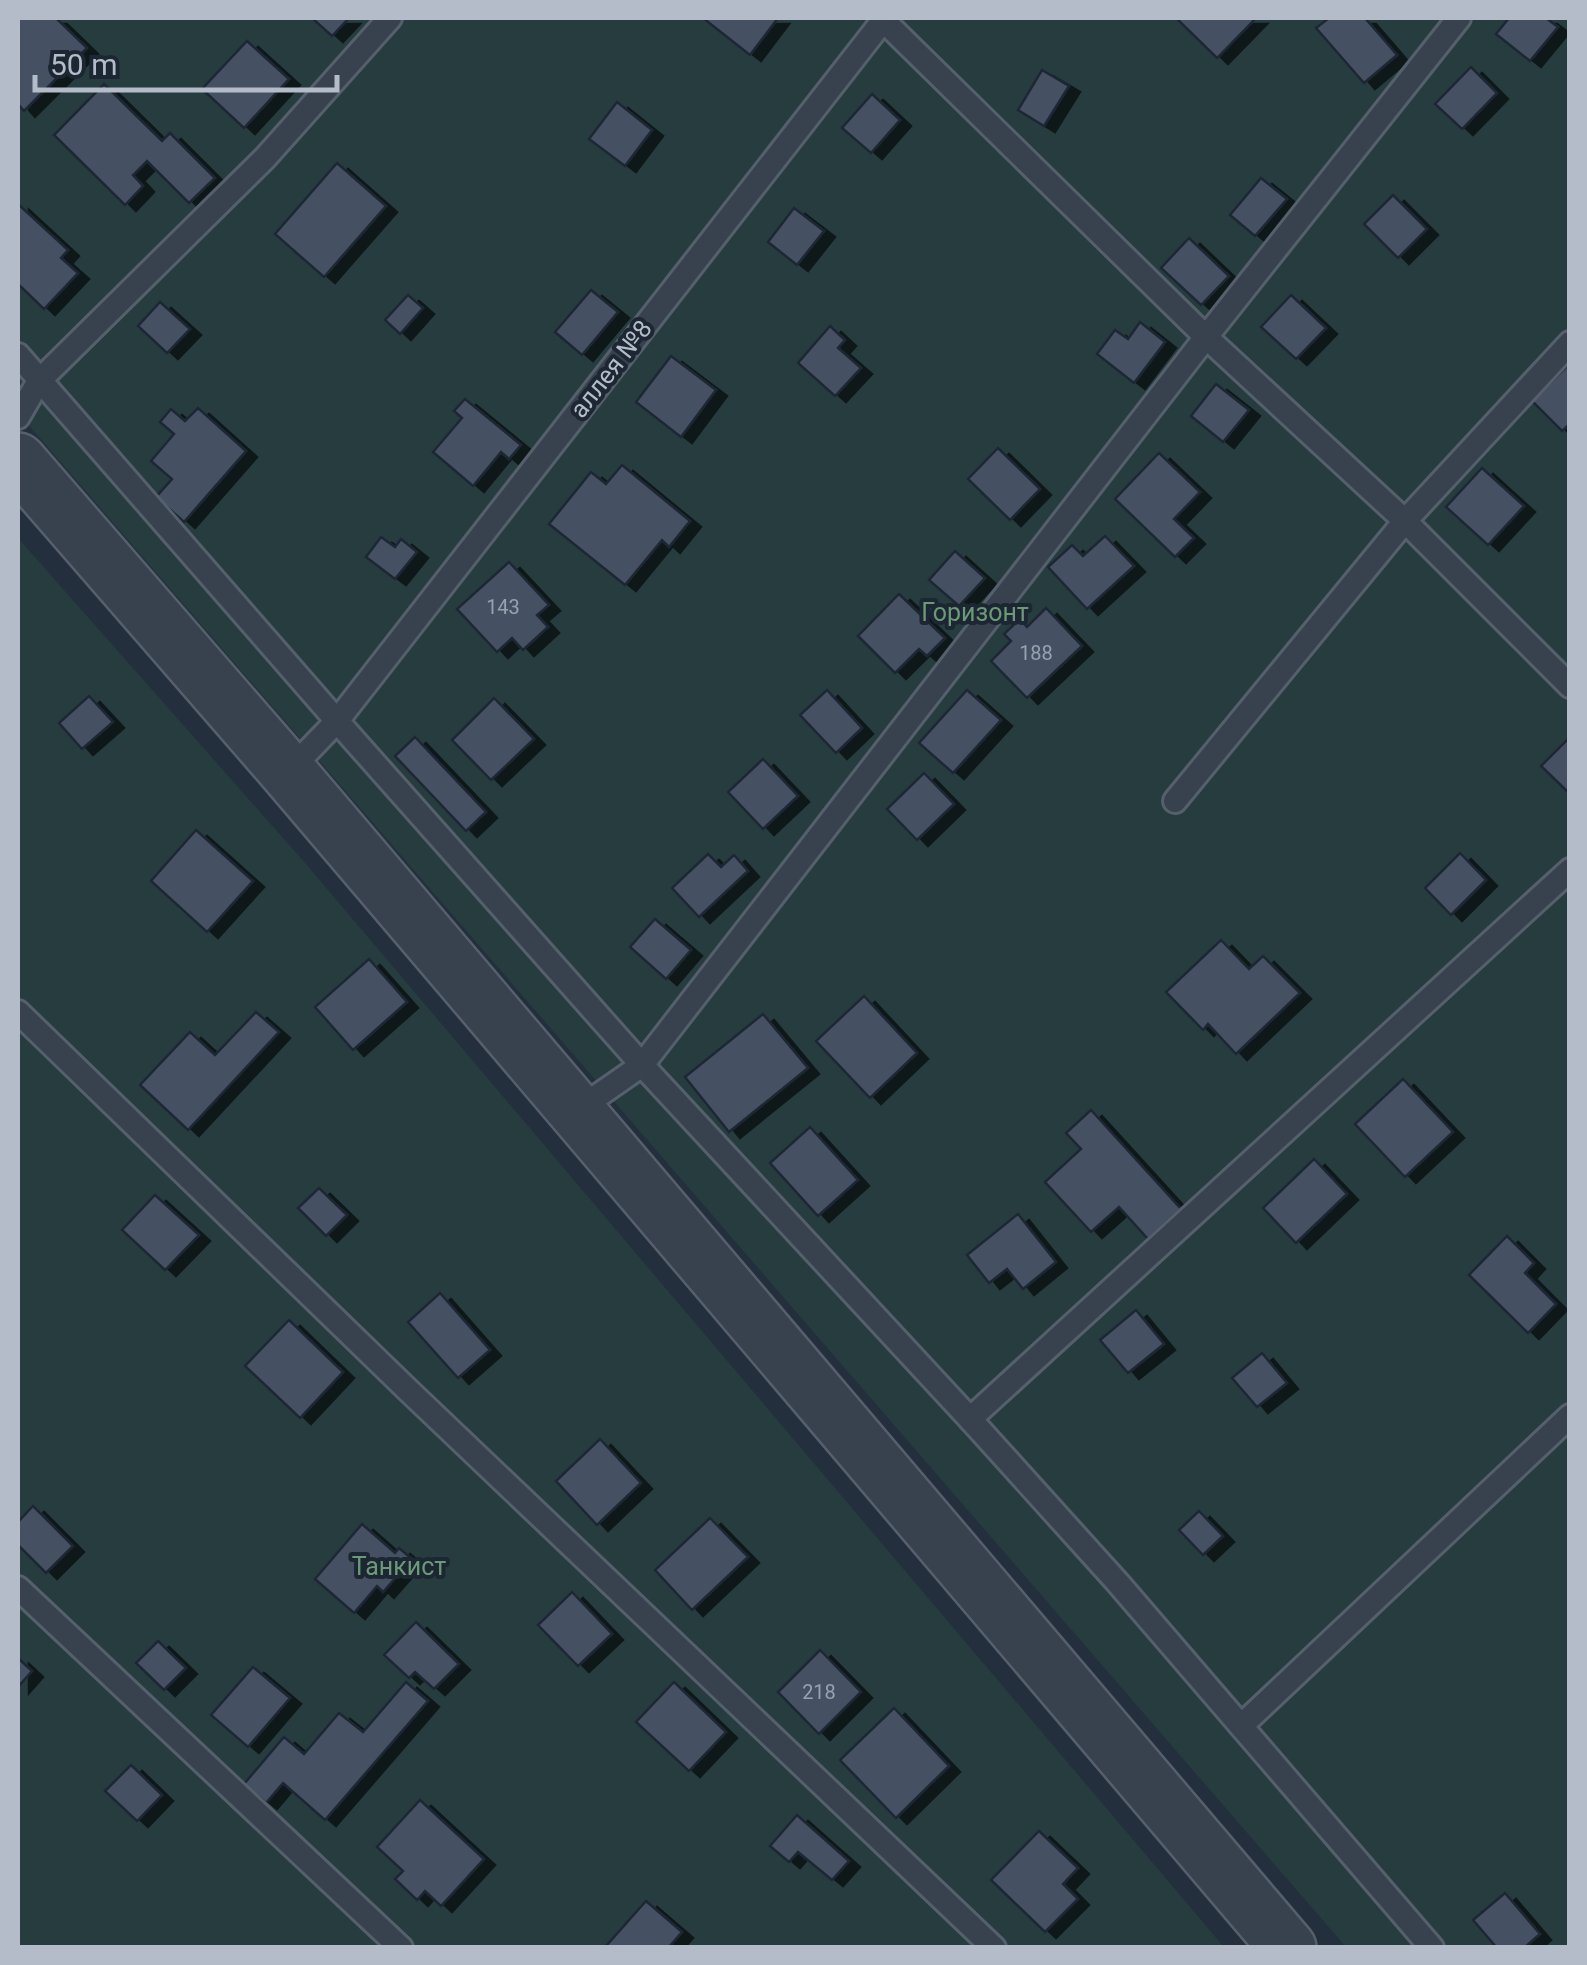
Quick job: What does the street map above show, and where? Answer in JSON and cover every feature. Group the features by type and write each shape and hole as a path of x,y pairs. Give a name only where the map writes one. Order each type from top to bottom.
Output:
{"street":[{"path":"18,461 288,772 1288,1948"}],"lane":[{"path":"18,417 40,380 264,158 390,18"},
{"path":"576,1111 642,1065 1458,18"},
{"path":"884,19 1206,337 1405,521 1570,686"},
{"name":"аллея №8","path":"288,772 337,721 884,19"},
{"path":"1175,801 1405,521 1570,343"},
{"path":"18,355 642,1065 1118,1583 1432,1948"},
{"path":"970,1419 1570,870"},
{"path":"18,1012 994,1948"},
{"path":"1241,1726 1570,1416"},
{"path":"18,1588 401,1948"}],"green space":[{"name":"Горизонт","path":"18,18 1569,18 1569,1947 1346,1947 18,413"},
{"name":"Танкист","path":"18,538 306,864 1224,1947 18,1947"}],"building":[{"path":"18,18 56,18 87,48 24,111 18,104"},
{"path":"312,18 349,18 332,36"},
{"path":"703,18 778,18 750,55"},
{"path":"1176,18 1256,18 1217,58"},
{"path":"1329,18 1365,18 1397,55 1364,83 1316,28"},
{"path":"1509,18 1546,18 1558,27 1530,61 1496,34"},
{"path":"247,41 289,79 244,128 202,89"},
{"path":"1471,67 1497,93 1462,129 1435,104"},
{"path":"1042,70 1069,86 1044,126 1018,110"},
{"path":"104,84 162,141 170,133 215,178 189,203 147,161 133,175 143,186 125,205 54,135"},
{"path":"872,94 900,120 871,153 842,128"},
{"path":"617,102 652,130 625,166 589,139"},
{"path":"337,163 386,206 324,277 275,234"},
{"path":"1261,178 1287,199 1255,236 1230,215"},
{"path":"1393,195 1427,229 1398,258 1364,224"},
{"path":"18,204 68,250 61,258 78,273 44,309 18,284"},
{"path":"794,208 824,231 797,265 768,242"},
{"path":"1189,238 1229,276 1201,305 1161,268"},
{"path":"591,290 618,312 582,355 555,332"},
{"path":"408,295 423,308 400,334 385,320"},
{"path":"1291,295 1326,328 1296,359 1261,327"},
{"path":"160,302 190,329 167,353 138,326"},
{"path":"1140,322 1165,342 1134,383 1097,354 1115,330 1128,339"},
{"path":"830,326 845,340 838,348 861,368 835,396 798,363"},
{"path":"671,356 716,390 681,437 636,402"},
{"path":"1570,363 1570,424 1562,431 1532,401"},
{"path":"1216,384 1249,410 1223,442 1191,416"},
{"path":"465,399 521,445 509,459 501,452 473,486 433,452 462,418 454,411"},
{"path":"198,408 246,451 184,522 156,497 172,479 151,461 174,434 160,422 171,409 185,421"},
{"path":"998,448 1040,489 1010,520 968,479"},
{"path":"1159,453 1200,492 1174,519 1194,538 1175,557 1115,499"},
{"path":"622,465 690,521 669,547 662,540 625,585 549,524 591,472 606,484"},
{"path":"1482,468 1524,506 1488,545 1446,507"},
{"path":"1105,536 1134,566 1087,609 1048,567 1072,545 1083,556"},
{"path":"381,537 395,547 401,539 417,552 395,579 366,557"},
{"path":"955,551 985,578 959,606 929,580"},
{"path":"509,562 549,605 537,615 548,627 523,650 512,638 497,652 457,609"},
{"path":"899,594 945,638 927,656 919,649 895,673 858,636"},
{"path":"1046,608 1082,646 1027,698 991,661 1011,641 1004,634 1020,619 1027,627"},
{"path":"827,690 862,728 836,753 800,715"},
{"path":"967,690 1001,720 953,773 919,743"},
{"path":"89,696 113,722 82,749 59,723"},
{"path":"494,698 534,739 491,780 452,740"},
{"path":"415,737 486,812 466,831 395,756"},
{"path":"1570,737 1570,794 1541,766"},
{"path":"763,759 798,796 763,829 728,792"},
{"path":"924,773 954,804 917,840 887,809"},
{"path":"196,830 253,881 207,932 151,881"},
{"path":"1460,853 1486,880 1451,915 1425,888"},
{"path":"708,854 721,867 734,855 748,871 699,917 672,888"},
{"path":"655,919 691,950 666,979 630,947"},
{"path":"1221,940 1249,969 1263,956 1300,993 1236,1054 1208,1024 1203,1030 1166,992"},
{"path":"369,959 407,1002 353,1050 315,1007"},
{"path":"864,996 917,1053 870,1098 816,1041"},
{"path":"256,1012 279,1032 188,1130 140,1085 190,1032 215,1055"},
{"path":"763,1014 808,1068 729,1132 685,1077"},
{"path":"1403,1079 1453,1132 1405,1177 1355,1124"},
{"path":"1091,1110 1181,1209 1148,1239 1119,1207 1091,1232 1045,1182 1081,1149 1066,1133"},
{"path":"810,1127 858,1180 818,1216 770,1163"},
{"path":"1314,1159 1347,1194 1296,1243 1263,1208"},
{"path":"319,1188 347,1215 326,1236 298,1208"},
{"path":"155,1195 199,1235 165,1270 122,1230"},
{"path":"1018,1214 1056,1262 1023,1289 1007,1269 989,1283 967,1255"},
{"path":"1507,1236 1534,1263 1525,1273 1556,1304 1528,1333 1469,1275"},
{"path":"440,1293 490,1350 458,1378 408,1322"},
{"path":"1136,1310 1164,1344 1128,1373 1100,1340"},
{"path":"289,1320 343,1372 300,1418 245,1366"},
{"path":"1262,1353 1287,1383 1257,1407 1232,1378"},
{"path":"600,1439 641,1483 597,1525 556,1481"},
{"path":"33,1506 73,1546 46,1573 18,1545 18,1522"},
{"path":"1199,1511 1223,1536 1203,1555 1179,1530"},
{"path":"710,1518 748,1557 692,1610 655,1570"},
{"path":"362,1524 395,1553 399,1548 412,1559 383,1592 377,1586 354,1613 315,1579"},
{"path":"572,1592 612,1634 578,1666 538,1625"},
{"path":"416,1622 459,1664 434,1689 415,1672 409,1678 384,1655"},
{"path":"158,1641 186,1668 164,1690 136,1663"},
{"path":"820,1650 861,1692 819,1734 778,1692"},
{"path":"18,1658 32,1671 18,1687"},
{"path":"253,1667 290,1698 248,1747 211,1715"},
{"path":"406,1682 428,1701 325,1820 283,1783 266,1803 244,1784 284,1737 304,1754 339,1713 363,1732"},
{"path":"674,1682 726,1732 689,1771 636,1722"},
{"path":"894,1708 949,1766 896,1818 840,1760"},
{"path":"131,1765 162,1795 137,1821 105,1791"},
{"path":"420,1800 484,1859 441,1906 425,1891 417,1900 395,1879 403,1871 377,1847"},
{"path":"797,1815 849,1861 832,1880 798,1852 789,1862 770,1846"},
{"path":"1039,1831 1078,1868 1063,1884 1078,1899 1045,1932 991,1880"},
{"path":"1505,1893 1540,1934 1524,1948 1497,1948 1473,1920"},
{"path":"646,1901 682,1932 668,1948 610,1948 607,1945"}]}
